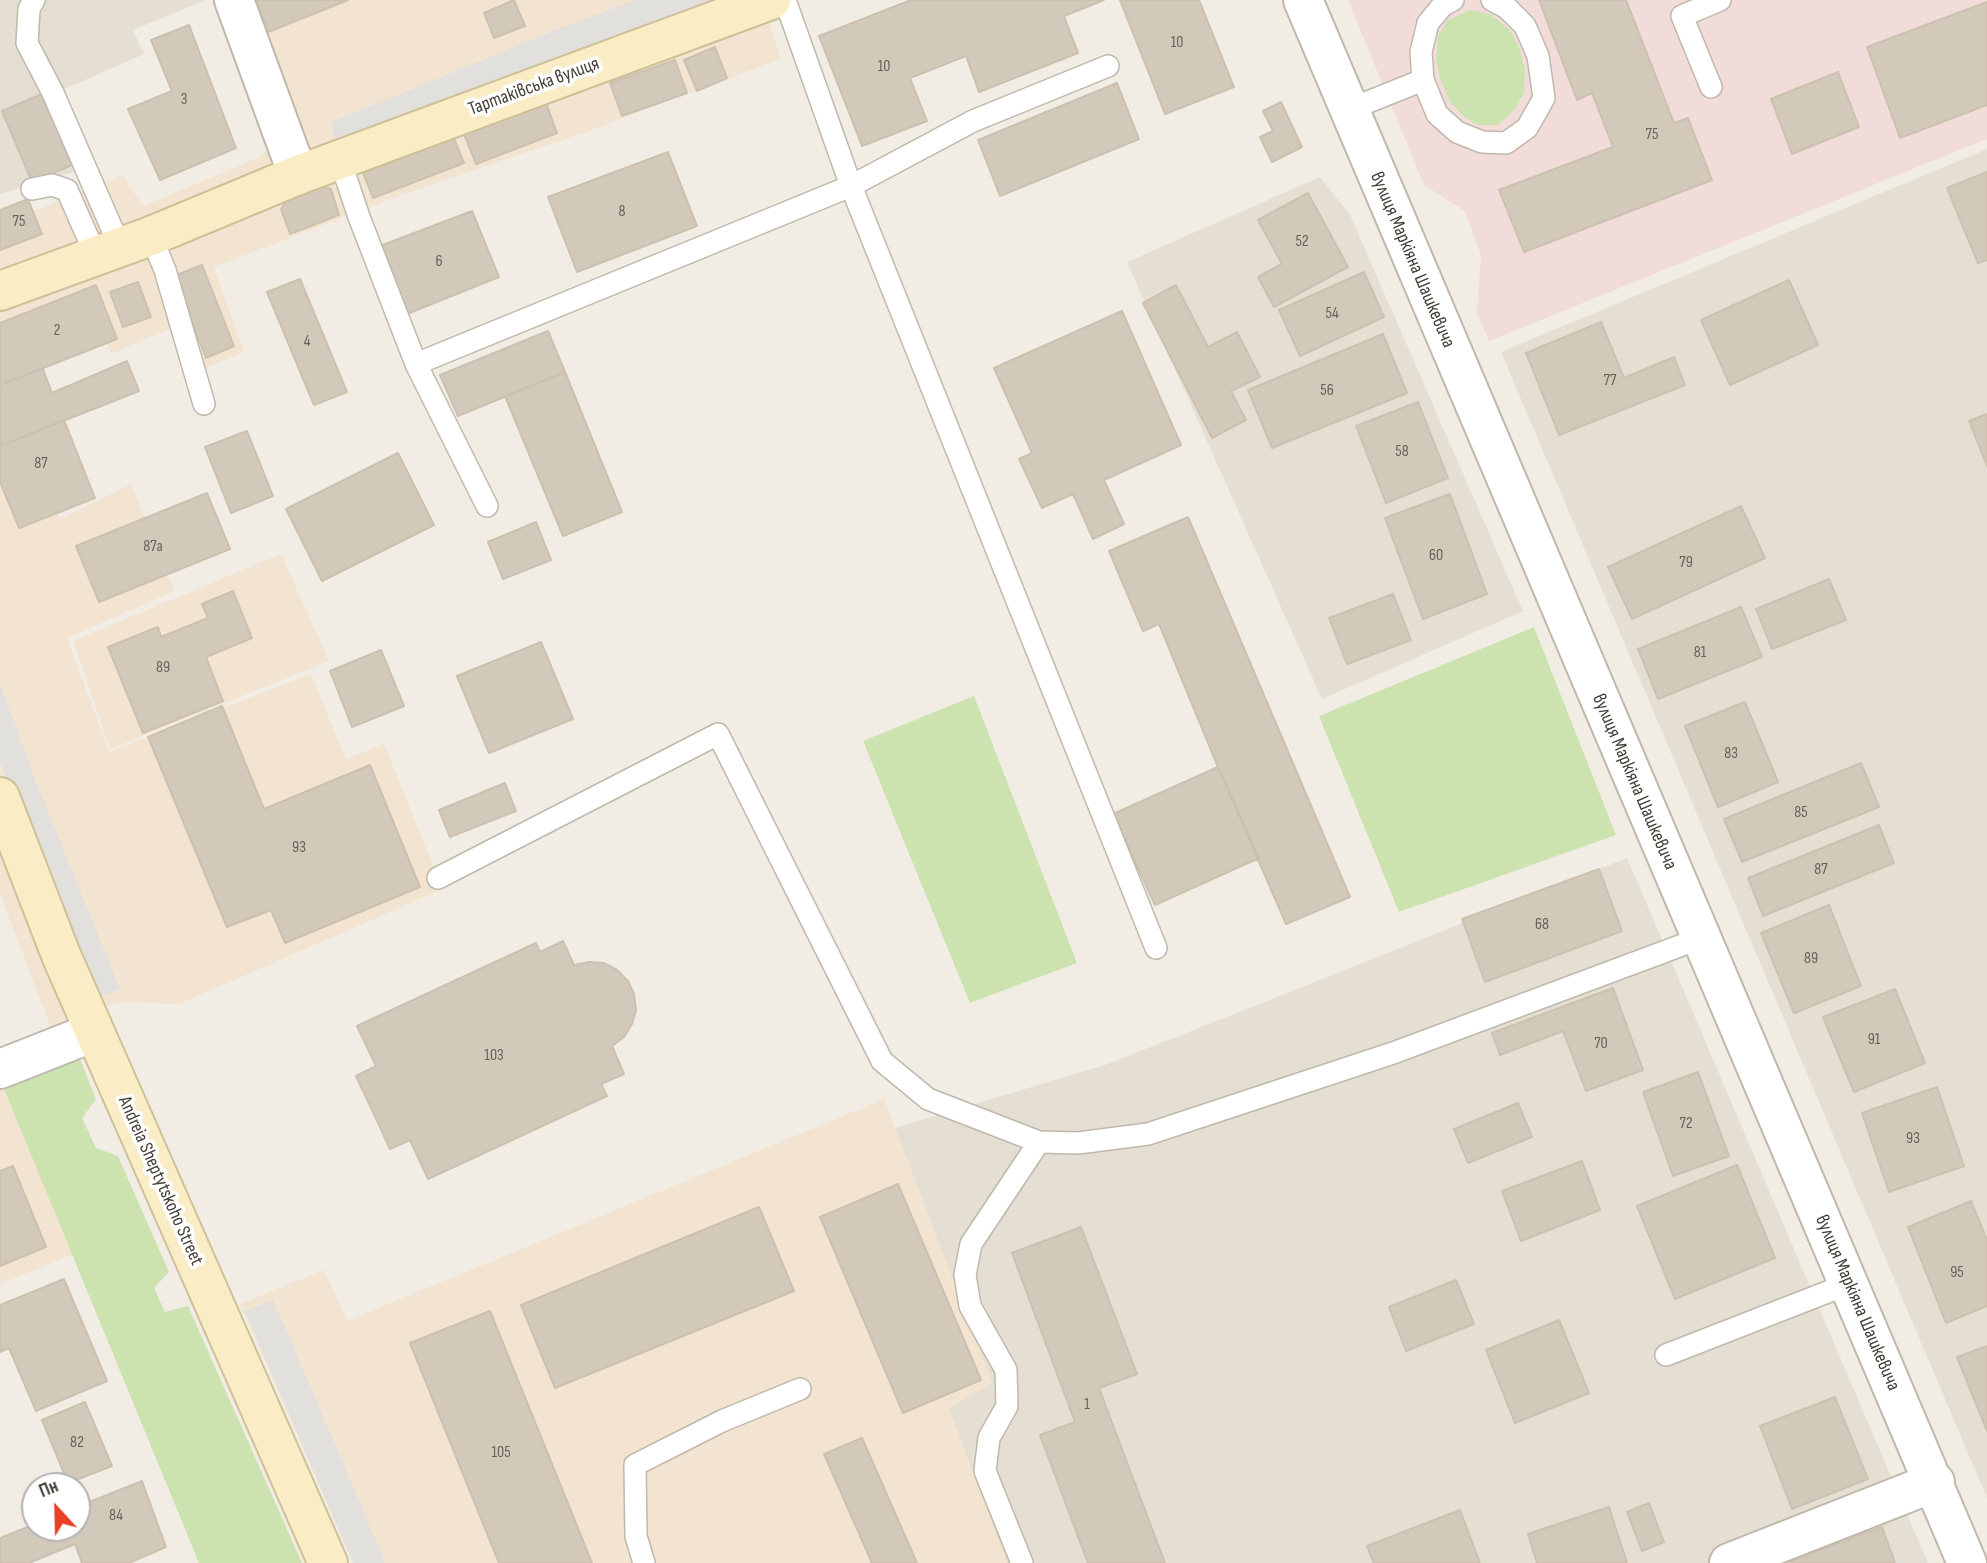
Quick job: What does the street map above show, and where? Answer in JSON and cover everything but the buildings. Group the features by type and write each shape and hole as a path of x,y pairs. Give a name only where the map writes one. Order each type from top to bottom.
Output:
{"street":[{"path":"234,0 298,175"},
{"name":"вулиця Маркіяна Шашкевича","path":"1303,0 1848,1284 1935,1482 1967,1563"},
{"name":"Тартаківська вулиця","path":"0,291 122,246 298,175 768,1"},
{"name":"Andreia Sheptytskoho Street","path":"0,797 61,955 328,1563"},
{"path":"0,1069 94,1032"},
{"path":"1729,1563 1935,1482"}],"lane":[{"path":"34,0 29,9 27,43 53,93 122,246"},
{"path":"1453,0 1443,5 1429,23 1421,52 1423,80 1437,114 1457,132 1482,142 1506,143 1527,128 1544,98 1538,56 1525,26 1507,8 1492,0"},
{"path":"1711,87 1682,16 1720,0"},
{"path":"768,1 851,186 1156,948"},
{"path":"416,364 851,186 973,121 1108,66"},
{"path":"1348,110 1423,80"},
{"path":"340,160 416,364 487,506"},
{"path":"32,189 52,185 67,190 122,246 165,270 204,404"},
{"path":"438,878 718,734 882,1061 928,1099 1039,1142 1078,1143 1148,1134 1393,1053 1701,938"},
{"path":"1022,1563 985,1471 989,1438 1007,1406 1006,1370 970,1306 965,1275 971,1244 1039,1142"},
{"path":"1666,1355 1848,1284"},
{"path":"645,1563 636,1536 635,1465 722,1421 800,1389"}],"shaded area":[{"path":"0,0 206,0 133,30 144,54 60,91 90,167 0,194"},
{"path":"262,0 762,0 781,59 589,131 399,196 214,267 244,352 192,373 172,328 111,354 95,312 0,350 0,225 122,175 143,206 262,156 291,113 243,7"},
{"path":"636,0 716,0 334,142 332,122"},
{"path":"1348,0 1987,0 1987,139 1489,341 1477,312 1481,255 1465,211 1424,185"},
{"path":"1987,149 1987,1498 1501,352"},
{"path":"1320,177 1350,215 1523,611 1322,699 1127,262"},
{"path":"0,375 60,519 131,484 174,591 67,638 109,752 311,674 346,759 384,744 443,889 179,1004 121,1002 51,1028 0,894"},
{"path":"281,554 329,661 110,749 73,641"},
{"path":"0,683 37,785 120,989 96,998 0,762"},
{"path":"1627,858 1928,1563 1007,1563 948,1408 992,1383 895,1128 1108,1064"},
{"path":"0,1051 101,1243 0,1284"},
{"path":"884,1099 992,1383 949,1408 1007,1563 353,1563 240,1304 324,1270 347,1321"},
{"path":"273,1300 385,1563 353,1563 245,1311"}],"green space":[{"path":"1470,10 1490,14 1510,30 1520,50 1525,70 1524,93 1514,110 1498,125 1477,125 1462,115 1450,102 1436,61 1438,36 1447,21"},
{"path":"1534,627 1616,835 1399,912 1319,716"},
{"path":"974,696 1077,963 970,1003 863,741"},
{"path":"61,1057 80,1059 96,1099 82,1118 96,1148 118,1156 169,1272 154,1288 165,1312 188,1306 302,1563 199,1563 2,1084"}]}
